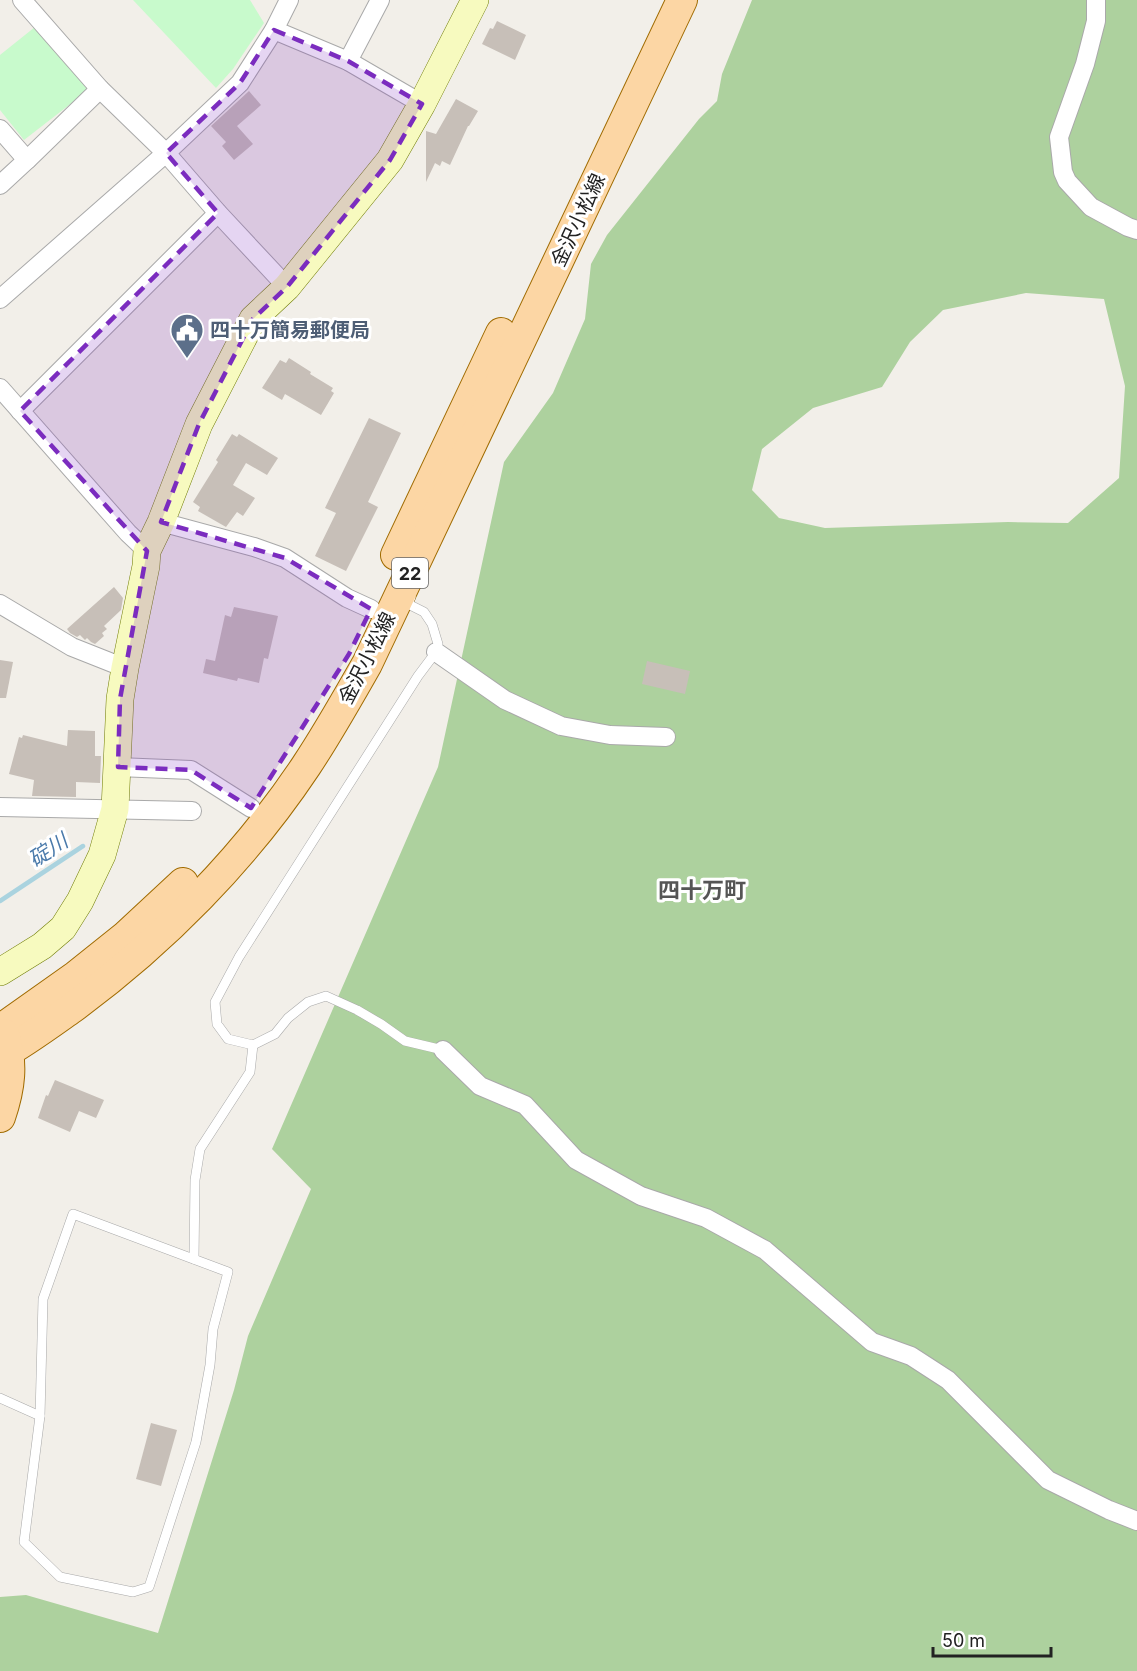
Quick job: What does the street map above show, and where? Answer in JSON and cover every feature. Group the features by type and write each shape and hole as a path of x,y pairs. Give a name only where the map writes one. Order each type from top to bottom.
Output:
{"main road":[{"name":"金沢小松線","path":"2,1037 126,936 209,856 251,808 321,704 349,654 660,0"},
{"name":"金沢小松線","path":"2,1037 41,1030 96,990 142,951 218,877 268,818 305,767 366,664 682,0"},
{"path":"0,1117 10,1082 2,1037"}],"street":[{"path":"22,0 100,89 166,153 287,287"},
{"path":"0,299 166,153 240,83 274,30 289,0"},
{"path":"348,62 380,0"},
{"path":"0,972 53,938 63,928 80,901 102,855 115,809 118,730 125,668 147,551 161,522 199,424 253,320 287,287 390,160 422,104 475,0"},
{"path":"1096,0 1096,21 1085,64 1059,137 1063,172 1091,207 1137,230"},
{"path":"274,30 348,62 422,104"},
{"path":"0,185 100,89"},
{"path":"0,129 27,160"},
{"path":"20,411 218,213"},
{"path":"0,388 128,534 147,551"},
{"path":"161,522 254,547 285,558 347,598 370,609"},
{"path":"0,604 72,647 125,668"},
{"path":"436,652 505,700 561,726 610,735 666,737"},
{"path":"118,767 190,770 251,808"},
{"path":"0,807 192,811"},
{"path":"443,1050 480,1086 525,1105 576,1160 641,1196 706,1218 765,1250 872,1342 911,1356 948,1380 1048,1480 1137,1521"}],"lane":[{"path":"443,1050 405,1041 357,1010 326,996 308,1002 288,1018 275,1034 253,1045 228,1039 217,1024 215,1002 239,957 418,676 436,652 438,644 432,624 424,612 408,604 444,504"},
{"path":"194,1260 195,1180 200,1149 250,1072 253,1045"},
{"path":"73,1214 228,1272 213,1329 210,1365 196,1442 149,1587 133,1592 60,1577 24,1542 40,1416 43,1299 73,1214"},
{"path":"0,1398 40,1416"}],"highlighted area":[{"path":"274,30 348,61 422,104 390,160 287,287 253,319 199,424 161,522 285,558 371,609 349,654 251,808 191,770 118,767 120,699 147,551 20,411 218,213 166,153 240,83"}],"green space":[{"path":"133,0 250,0 264,23 233,69 216,88"},
{"path":"752,0 1137,0 1137,1671 0,1671 0,1597 26,1595 158,1633 234,1390 248,1336 311,1189 272,1149 438,767 504,462 553,393 585,319 591,264 607,235 699,119 717,101 722,74","holes":["1026,293 1104,299 1125,386 1119,478 1068,523 1008,522 825,528 779,518 752,490 762,449 813,408 882,387 910,342 943,310"]},
{"path":"35,27 91,88 24,140 0,110 0,55"}],"building":[{"path":"497,21 526,35 515,60 482,44 490,28 493,29"},
{"path":"249,91 261,105 237,126 253,144 234,160 222,146 226,142 211,126"},
{"path":"456,99 478,111 468,126 450,165 442,161 440,166 435,163 426,182 426,131 436,134"},
{"path":"289,358 333,388 331,391 334,393 321,415 285,394 282,400 262,388 280,360 286,363"},
{"path":"369,418 401,433 368,502 378,507 346,571 315,556 336,513 325,508"},
{"path":"232,434 237,437 239,434 278,458 267,475 246,463 233,485 255,498 243,516 237,512 226,527 198,511 200,507 193,502"},
{"path":"114,587 123,598 121,610 104,626 107,629 102,633 104,636 95,644 87,638 85,640 80,635 77,637 70,633 67,629"},
{"path":"234,607 278,616 268,659 264,658 259,683 238,678 237,681 203,673 206,659 215,661 225,615 231,617"},
{"path":"0,660 13,662 6,698 0,698"},
{"path":"647,661 690,671 685,694 642,684"},
{"path":"68,730 95,731 95,756 101,756 100,783 76,782 76,797 32,796 34,780 9,774 19,737 22,738 23,735 67,746"},
{"path":"55,1080 104,1100 96,1118 79,1111 70,1132 38,1118 46,1095 48,1096"},
{"path":"151,1423 177,1430 161,1486 136,1479"}],"waterway":[{"name":"碇川","path":"0,901 83,846"}],"place":[{"name":"四十万簡易郵便局","path":"187,359"}],"district":[{"name":"四十万町","path":"702,890"}]}
